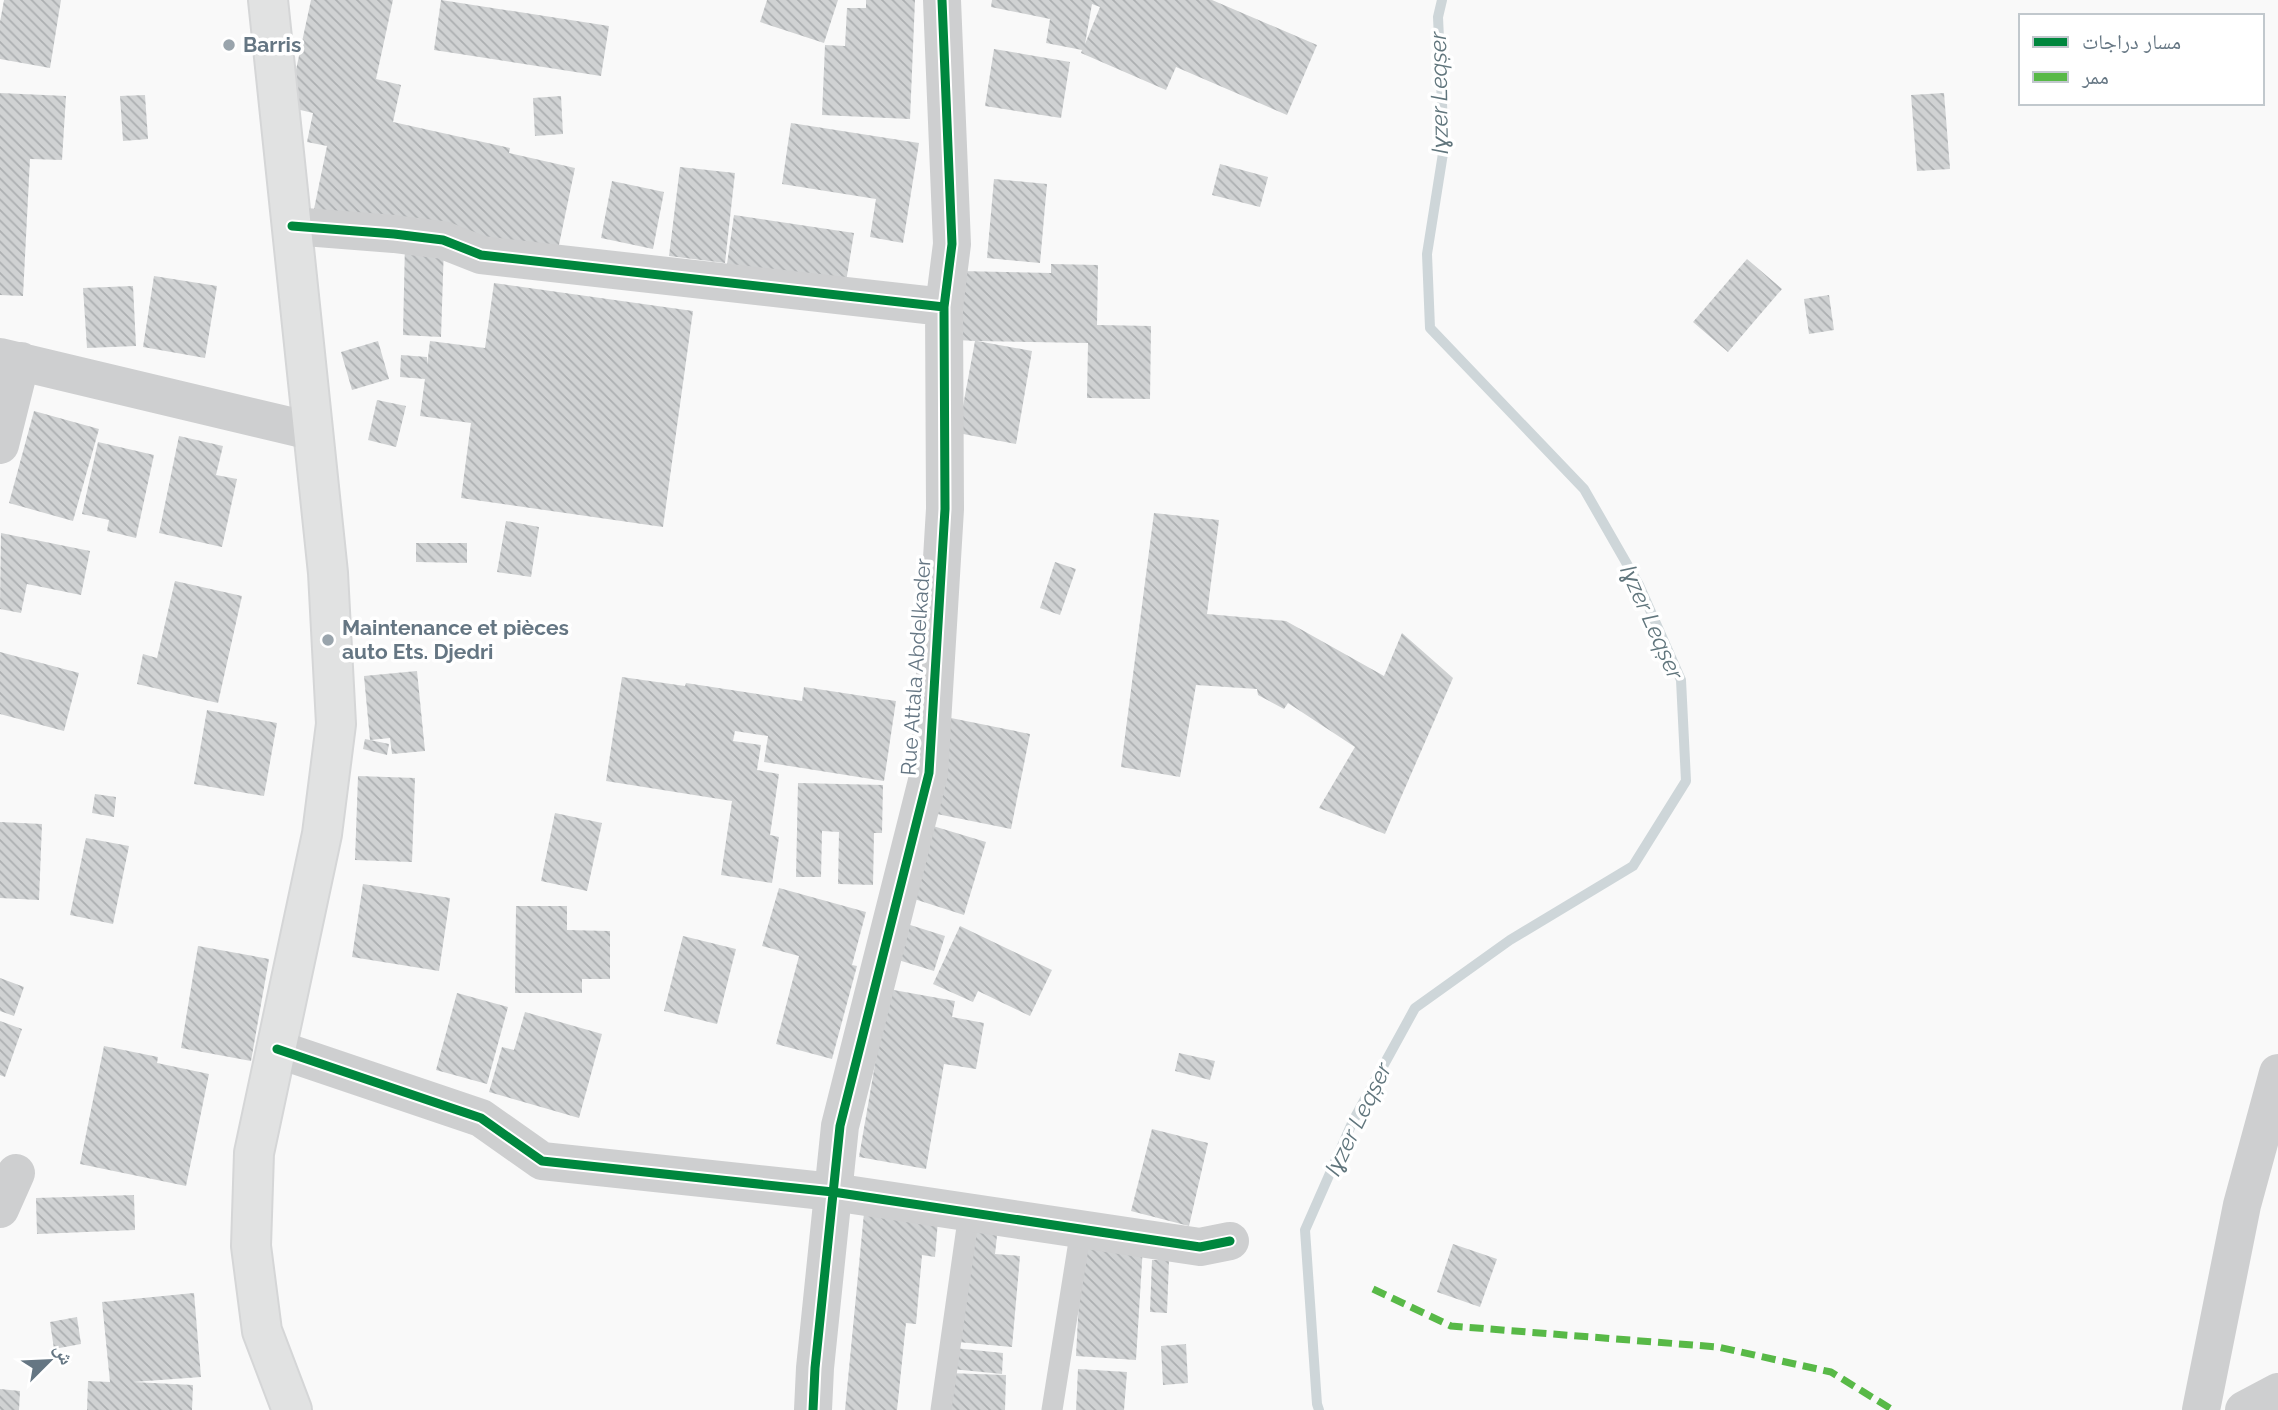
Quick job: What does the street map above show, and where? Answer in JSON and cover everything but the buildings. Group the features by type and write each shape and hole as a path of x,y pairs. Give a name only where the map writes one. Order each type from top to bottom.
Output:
{"main road":[{"path":"268,0 328,573 336,724 322,834 254,1153 251,1246 261,1331 292,1410"}],"street":[{"name":"Rue Attala Abdelkader","path":"813,1410 814,1368 840,1126 929,773 945,509 944,307 952,244 942,0"},
{"path":"292,226 394,233 443,240 481,255 944,307"},
{"path":"0,445 10,359 312,431"},
{"path":"277,1049 481,1118 542,1161 833,1192 1200,1247 1230,1241"},
{"path":"2201,1410 2242,1205 2268,1149 2278,1073"},
{"path":"0,1209 16,1173"},
{"path":"2242,1205 2278,1187"},
{"path":"2245,1410 2278,1392"}],"lane":[{"path":"941,1410 969,1213"},
{"path":"1052,1410 1081,1229"}],"waterway":[{"name":"Iɣzer Leqṣer","path":"1319,1410 1305,1230 1353,1121 1415,1008 1510,940 1633,866 1686,781 1681,680 1639,585 1584,489 1430,328 1427,254 1444,147 1438,17 1442,0"}],"marked path":[{"path":"1373,1289 1451,1326 1718,1347 1831,1372 1893,1410"}],"cycle path":[{"path":"813,1410 840,1126 929,773 945,509 944,307 952,244 942,0"},
{"path":"292,226 443,240 481,255 944,307"},
{"path":"277,1049 481,1118 542,1161 833,1192 1200,1247 1230,1241"}],"place":[{"name":"Barris","path":"229,45"},
{"name":"Maintenance et pièces auto Ets. Djedri","path":"328,640"}]}
